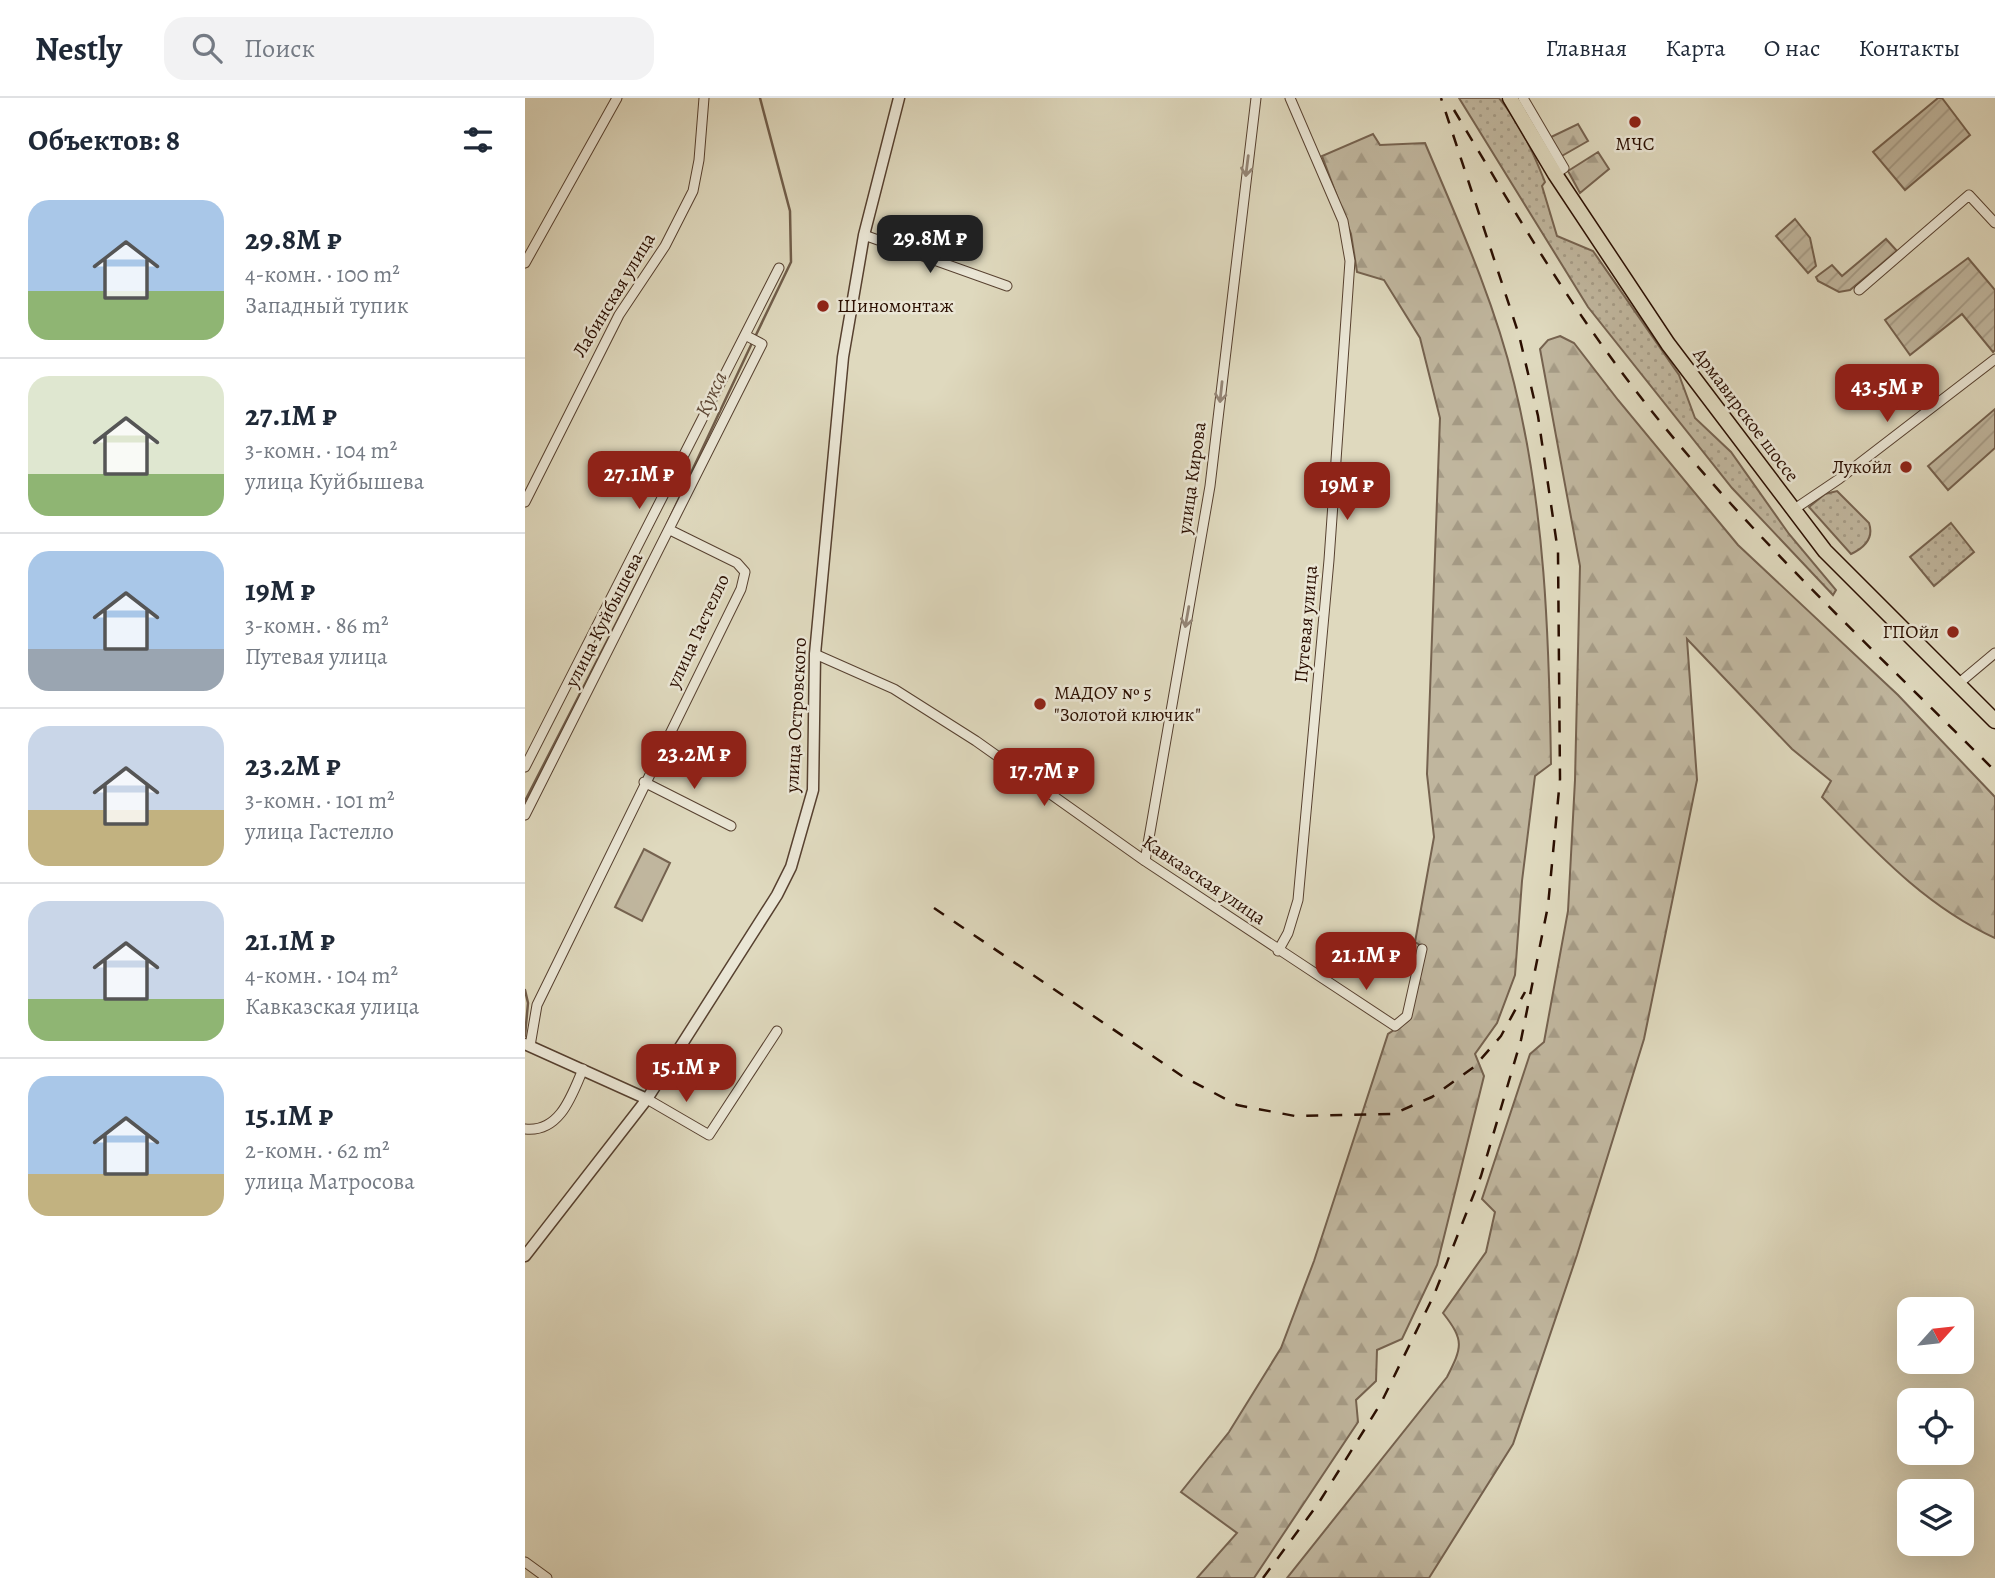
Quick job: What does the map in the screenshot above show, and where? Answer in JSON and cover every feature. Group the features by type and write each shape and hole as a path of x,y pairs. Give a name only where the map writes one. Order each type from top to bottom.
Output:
{"main road":[{"name":"Армавирское шоссе","path":"1514,100 1555,174 1668,344 1793,510 1845,573 1995,721"}],"street":[{"path":"525,263 617,98"},
{"name":"Лабинская улица","path":"525,502 619,315 665,246 693,191 699,160 704,98"},
{"name":"улица Островского","path":"525,1256 647,1099 751,937 791,867 813,790 815,654 843,357 863,235 899,98"},
{"name":"улица Кирова","path":"1145,861 1210,486 1256,98"},
{"name":"Путевая улица","path":"1278,951 1288,933 1298,900 1329,560 1350,261 1343,220 1290,98"},
{"path":"1859,290 1969,195 1995,223"},
{"path":"863,235 1007,286"},
{"name":"улица Куйбышева","path":"525,767 751,338 779,268"},
{"name":"улица Куйбышева","path":"525,815 762,344 751,338"},
{"path":"1793,510 1839,479 1995,359"},
{"name":"улица Гастелло","path":"527,1045 537,1005 644,782 741,589 745,572 737,563 670,530"},
{"path":"1958,684 1995,653"},
{"name":"Кавказская улица","path":"815,654 848,667 918,704 975,740 1145,861 1395,1026 1407,1016 1422,949"},
{"path":"644,782 731,826"},
{"path":"527,1045 647,1099 709,1135 777,1031"},
{"path":"525,1129 546,1126 565,1110 583,1069"},
{"path":"525,1562 547,1578"}],"green space":[{"path":"1459,98 1499,98 1507,108 1525,138 1545,182 1542,186 1557,236 1593,251 1679,375 1695,418 1731,452 1789,534 1836,590 1833,595 1732,488 1588,307"},
{"path":"1938,98 1942,98 1970,135 1905,190 1873,152"},
{"path":"1578,124 1588,141 1560,157 1549,138"},
{"path":"1373,134 1380,145 1425,143 1474,261 1506,352 1533,477 1539,525 1547,620 1551,764 1535,776 1522,881 1515,975 1497,1023 1475,1054 1484,1076 1437,1265 1402,1339 1377,1350 1376,1381 1356,1400 1358,1422 1254,1578 1197,1578 1237,1533 1181,1492 1229,1432 1281,1348 1314,1261 1388,1034 1408,1021 1426,949 1415,942 1434,837 1427,774 1440,418 1420,338 1384,280 1357,272 1351,234 1322,156"},
{"path":"1598,152 1609,169 1580,193 1568,171"},
{"path":"1795,219 1810,238 1816,266 1808,273 1776,236"},
{"path":"1886,239 1897,251 1850,290 1839,292 1818,281 1816,277 1832,265 1842,276"},
{"path":"1968,258 1995,290 1995,350 1993,352 1962,314 1910,355 1885,320"},
{"path":"1560,336 1574,343 1738,545 1898,695 1995,797 1995,938 1923,894 1882,857 1822,797 1831,781 1792,749 1687,639 1697,780 1644,1039 1577,1255 1513,1444 1429,1578 1287,1578 1447,1377 1452,1367 1458,1351 1458,1338 1443,1313 1486,1252 1495,1212 1482,1199 1530,1054 1544,1042 1568,911 1575,780 1580,566 1540,349 1548,340"},
{"path":"1995,409 1995,448 1948,490 1928,466"},
{"path":"1837,491 1869,523 1867,542 1851,554 1809,507 1825,494"},
{"path":"1951,523 1974,552 1934,586 1910,557"},
{"path":"644,849 670,863 642,921 615,907"}],"waterway":[{"name":"Кукса","path":"755,337 791,262 790,211 760,98"},
{"name":"Кукса","path":"667,524 752,343"},
{"name":"Кукса","path":"525,801 648,561"},
{"name":"Кукса","path":"525,990 528,1003 525,1036"}],"railway":[{"path":"1263,1578 1318,1504 1381,1403 1434,1295 1481,1176 1521,1040 1548,906 1560,779 1558,552 1538,416 1519,335 1441,98"},
{"path":"1454,110 1564,290 1647,405 1741,515 1841,619 1995,771"},
{"path":"934,908 1182,1076 1237,1105 1295,1116 1393,1114 1432,1097 1474,1067 1501,1036 1525,992"}],"place":[{"name":"МЧС","path":"1635,122"},
{"name":"Шиномонтаж","path":"823,306"},
{"name":"Лукойл","path":"1906,467"},
{"name":"ГПОйл","path":"1953,632"},
{"name":"МАДОУ № 5 \"Золотой ключик\"","path":"1040,704"}]}
